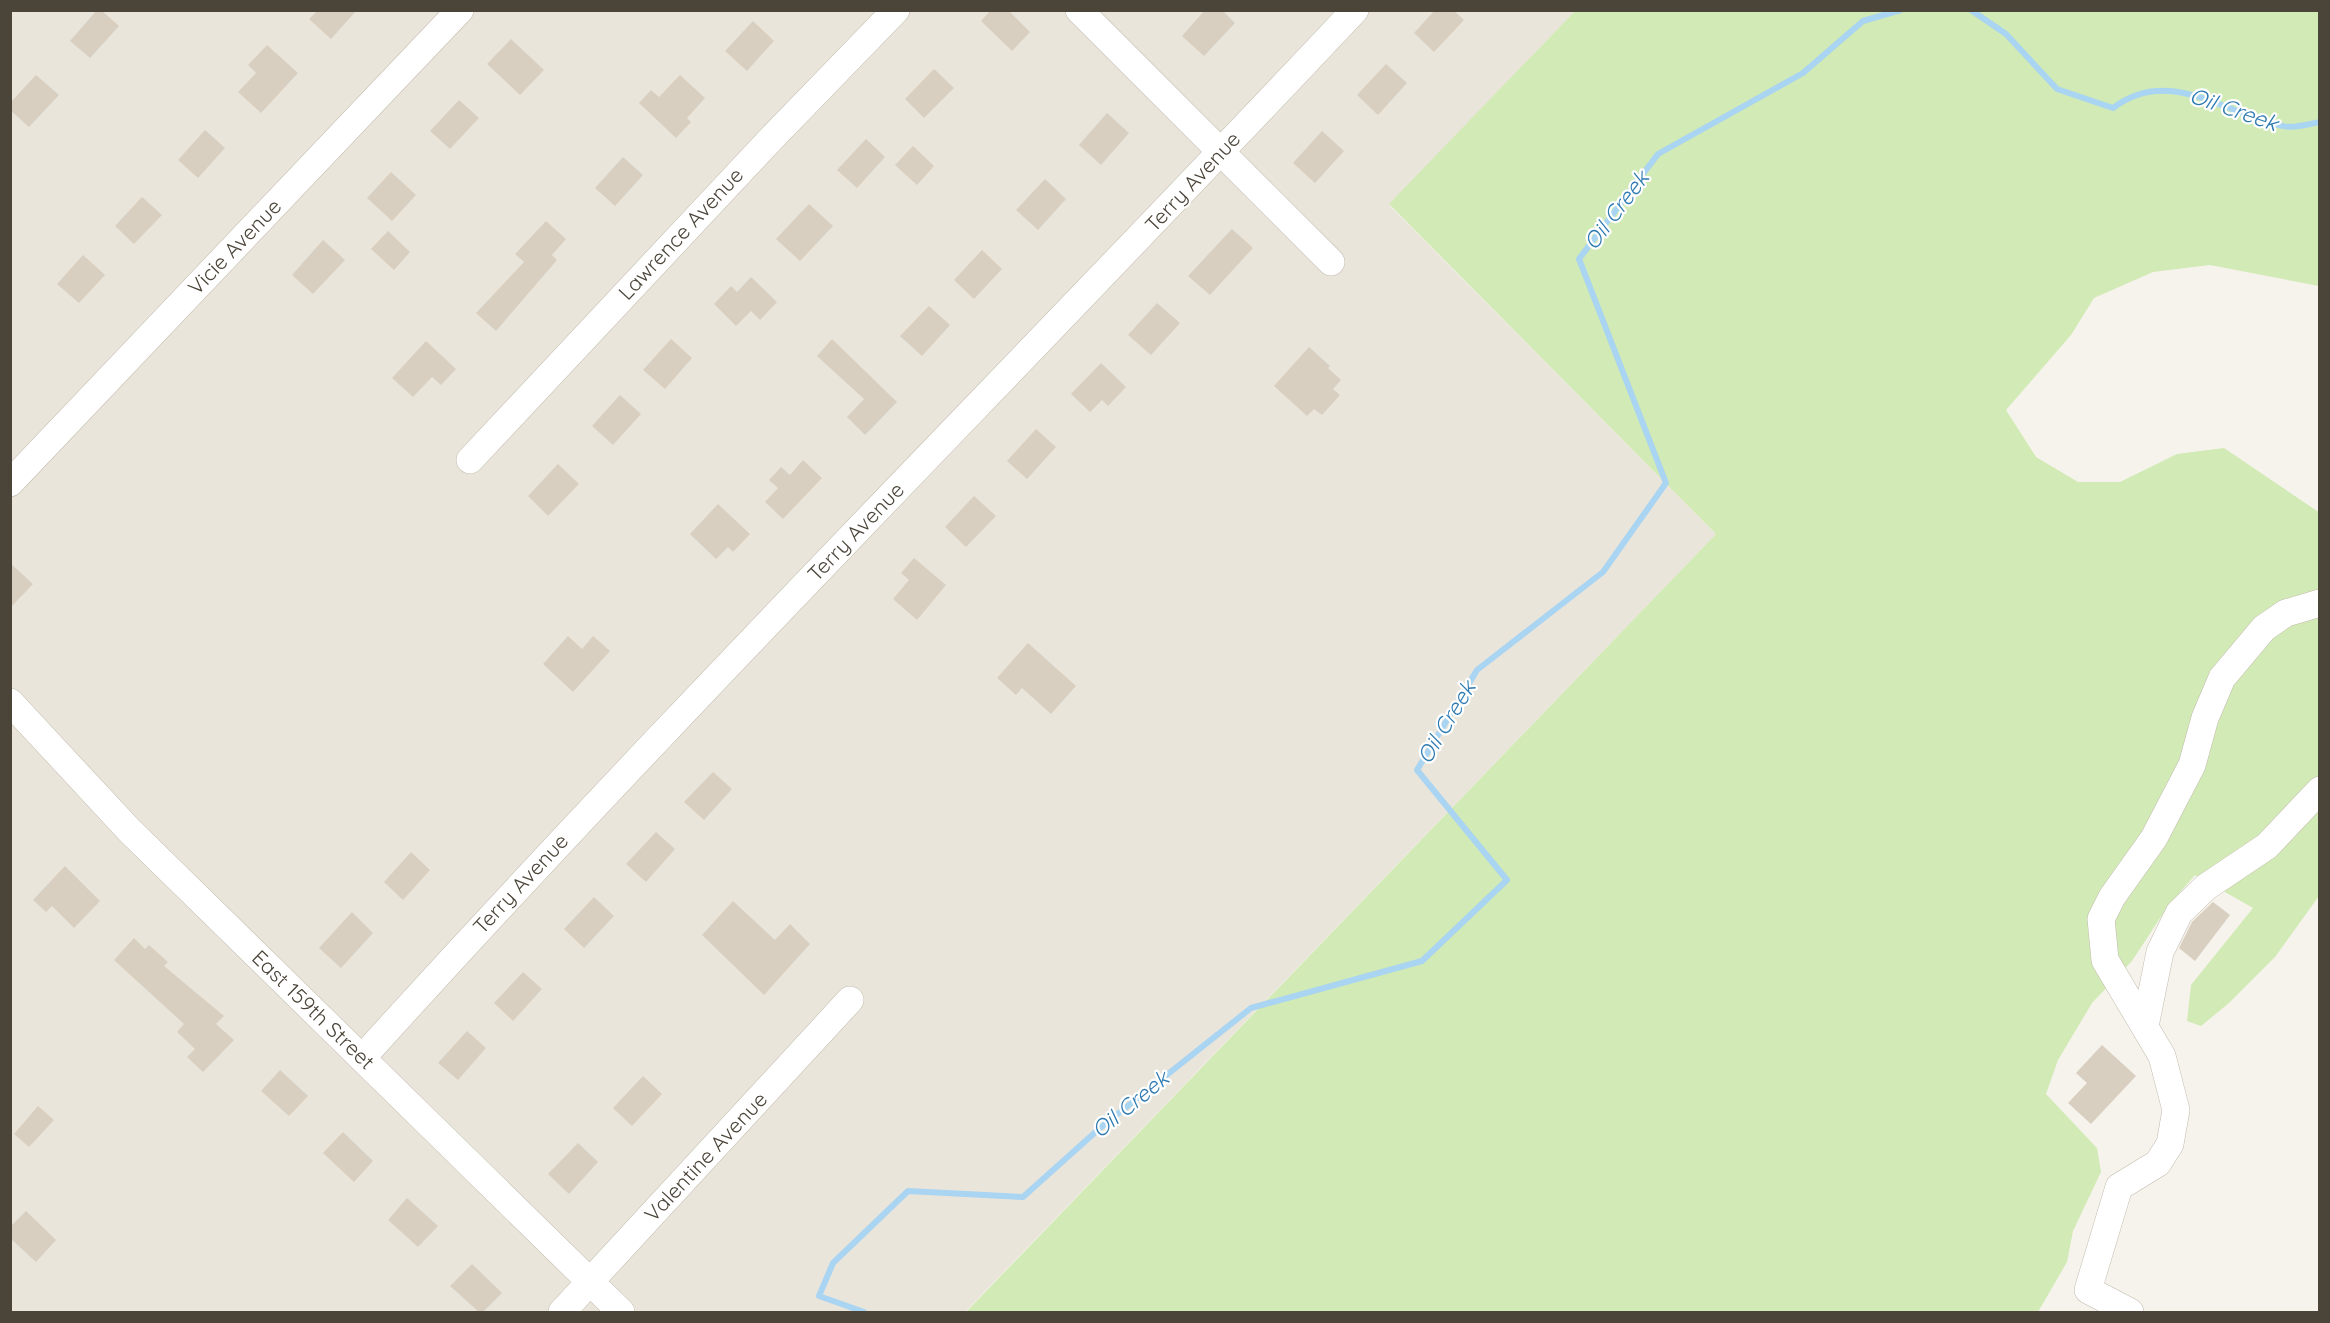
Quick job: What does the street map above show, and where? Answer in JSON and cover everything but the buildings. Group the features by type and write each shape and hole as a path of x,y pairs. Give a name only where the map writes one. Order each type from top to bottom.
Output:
{"street":[{"name":"Vicie Avenue","path":"10,483 460,10"},
{"name":"Lawrence Avenue","path":"470,460 769,141 896,10"},
{"path":"1079,10 1331,262"},
{"name":"Terry Avenue","path":"362,1058 531,872 1355,10"},
{"path":"2130,1312 2088,1290 2119,1187 2158,1163 2170,1144 2176,1110 2162,1056 2106,960 2101,919 2112,897 2154,838 2192,765 2205,718 2223,678 2264,628 2286,613 2319,603"},
{"name":"East 159th Street","path":"10,702 129,830 589,1284 621,1312"},
{"path":"2145,1026 2160,952 2179,913 2206,887 2267,846 2319,790"},
{"name":"Valentine Avenue","path":"562,1312 850,1000"}],"shaded area":[{"path":"10,11 1575,11 1389,205 1716,534 965,1312 11,1312"}],"green space":[{"path":"1575,11 2319,11 2319,286 2210,265 2153,272 2094,298 2071,335 2006,410 2036,457 2078,482 2120,482 2177,454 2224,448 2320,513 2319,896 2275,957 2229,1003 2201,1026 2187,1021 2191,985 2253,908 2195,875 2168,906 2132,961 2092,1003 2058,1060 2046,1094 2097,1148 2101,1172 2073,1231 2067,1262 2038,1312 966,1312 1716,534 1389,204"}],"waterway":[{"name":"Oil Creek","path":"864,1312 819,1296 833,1263 908,1191 1023,1197 1100,1128 1251,1008 1422,961 1507,880 1417,770 1477,670 1603,572 1666,483 1579,259 1658,154 1803,73 1863,21 1901,10"},
{"name":"Oil Creek","path":"1971,10 2006,34 2057,89 2113,108 2134,96 2155,91 2176,92 2197,96 2261,120 2287,127 2320,122"}]}
